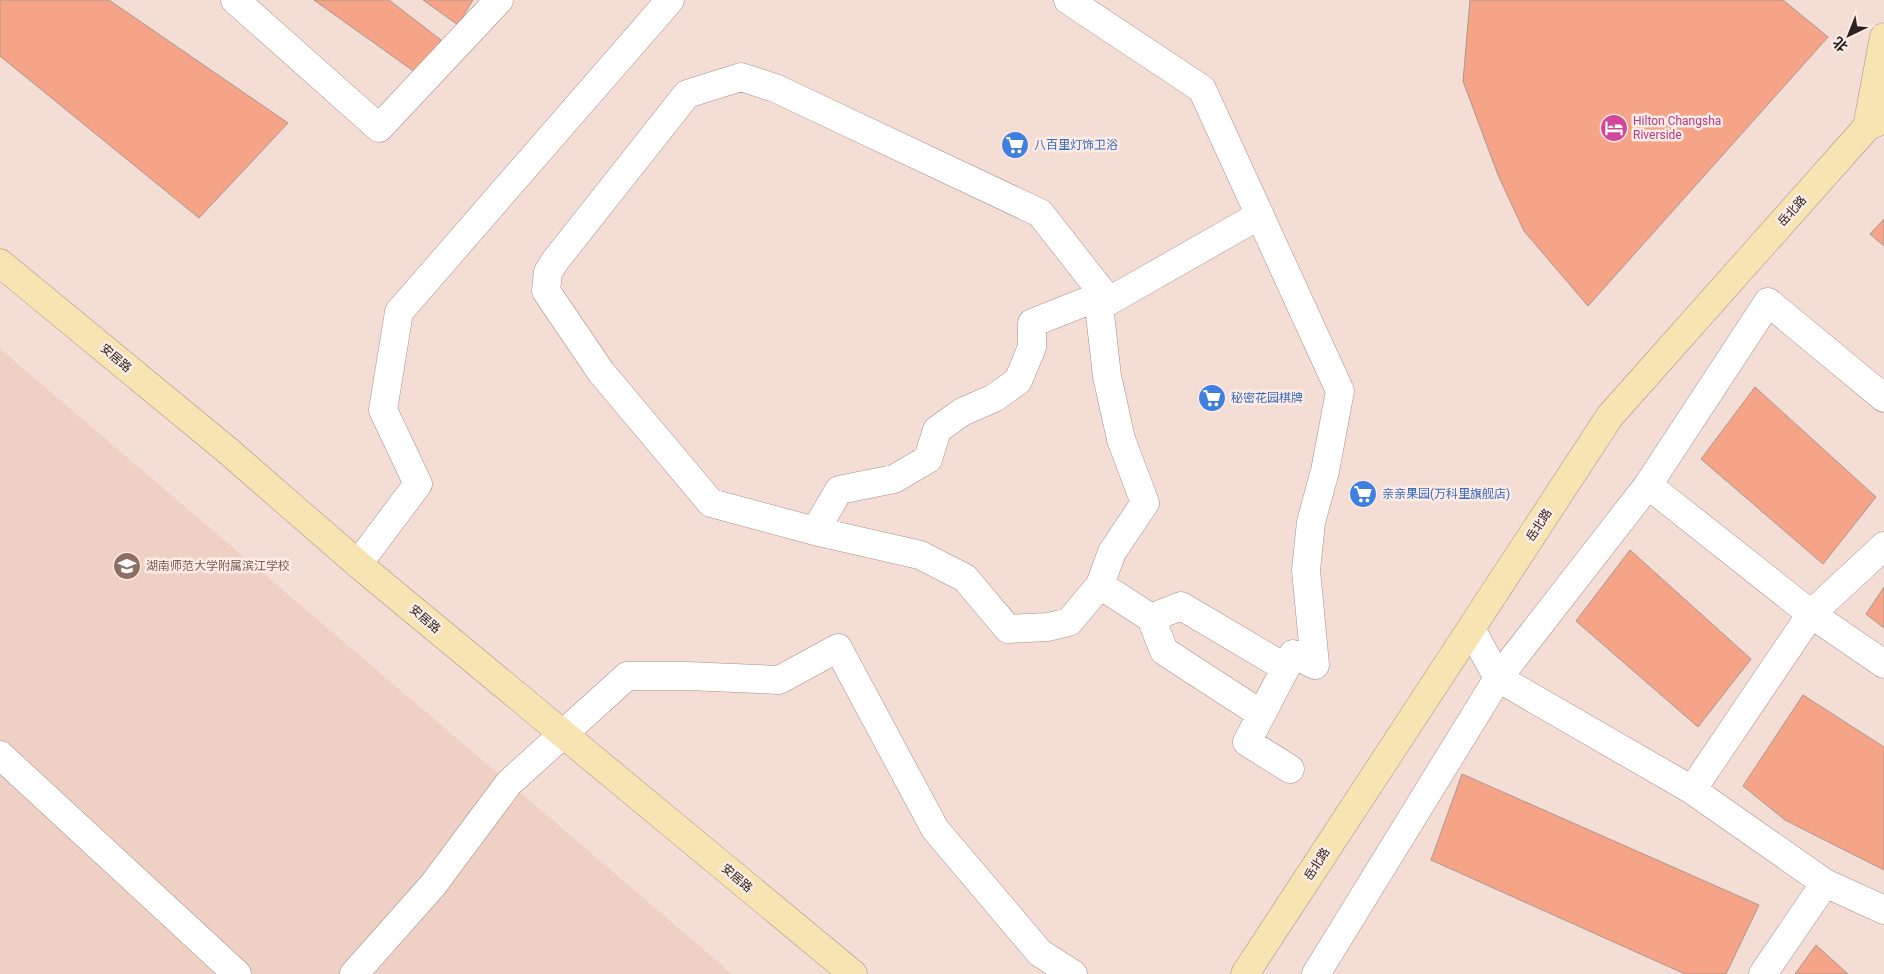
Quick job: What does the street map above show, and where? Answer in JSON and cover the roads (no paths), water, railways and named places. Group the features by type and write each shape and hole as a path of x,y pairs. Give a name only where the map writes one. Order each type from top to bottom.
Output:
{"street":[{"path":"235,0 379,128 498,0"},
{"path":"358,564 418,484 383,410 399,312 670,0"},
{"path":"1068,0 1202,88 1340,392 1324,471 1311,522 1306,570 1315,665 1293,654 1247,742 1290,769"},
{"path":"1876,123 1884,37"},
{"path":"1109,301 1040,213 775,88 741,77 687,94 555,261 548,272 546,291 601,372 712,503 815,531 920,555 965,578 1008,629 1048,627 1069,622 1100,585 1112,552 1145,503 1121,439 1107,376 1099,306 1109,301 1260,215"},
{"name":"岳北路","path":"1245,974 1610,416 1876,123"},
{"name":"安居路","path":"0,262 227,450 358,564 853,974"},
{"path":"815,531 839,490 894,480 928,459 937,430 962,412 994,398 1018,380 1032,347 1032,324 1085,302 1109,301"},
{"path":"1316,974 1498,678 1648,485 1768,302 1884,398"},
{"path":"1648,485 1811,614 1884,664"},
{"path":"1692,790 1811,614 1884,546"},
{"path":"1100,585 1151,618 1164,651 1261,714"},
{"path":"1151,618 1181,606 1286,668"},
{"path":"1471,629 1498,678 1692,790 1825,883 1884,910"},
{"path":"354,974 433,885 509,783 627,676 687,676 779,680 838,648 935,829 1040,953 1074,974"},
{"path":"0,756 237,974"},
{"path":"1762,974 1825,883"}],"place":[{"name":"Hilton Changsha Riverside","path":"1614,128"},
{"name":"八百里灯饰卫浴","path":"1015,145"},
{"name":"秘密花园棋牌","path":"1212,398"},
{"name":"亲亲果园(万科里旗舰店)","path":"1363,494"},
{"name":"湖南师范大学附属滨江学校","path":"127,566"}]}
